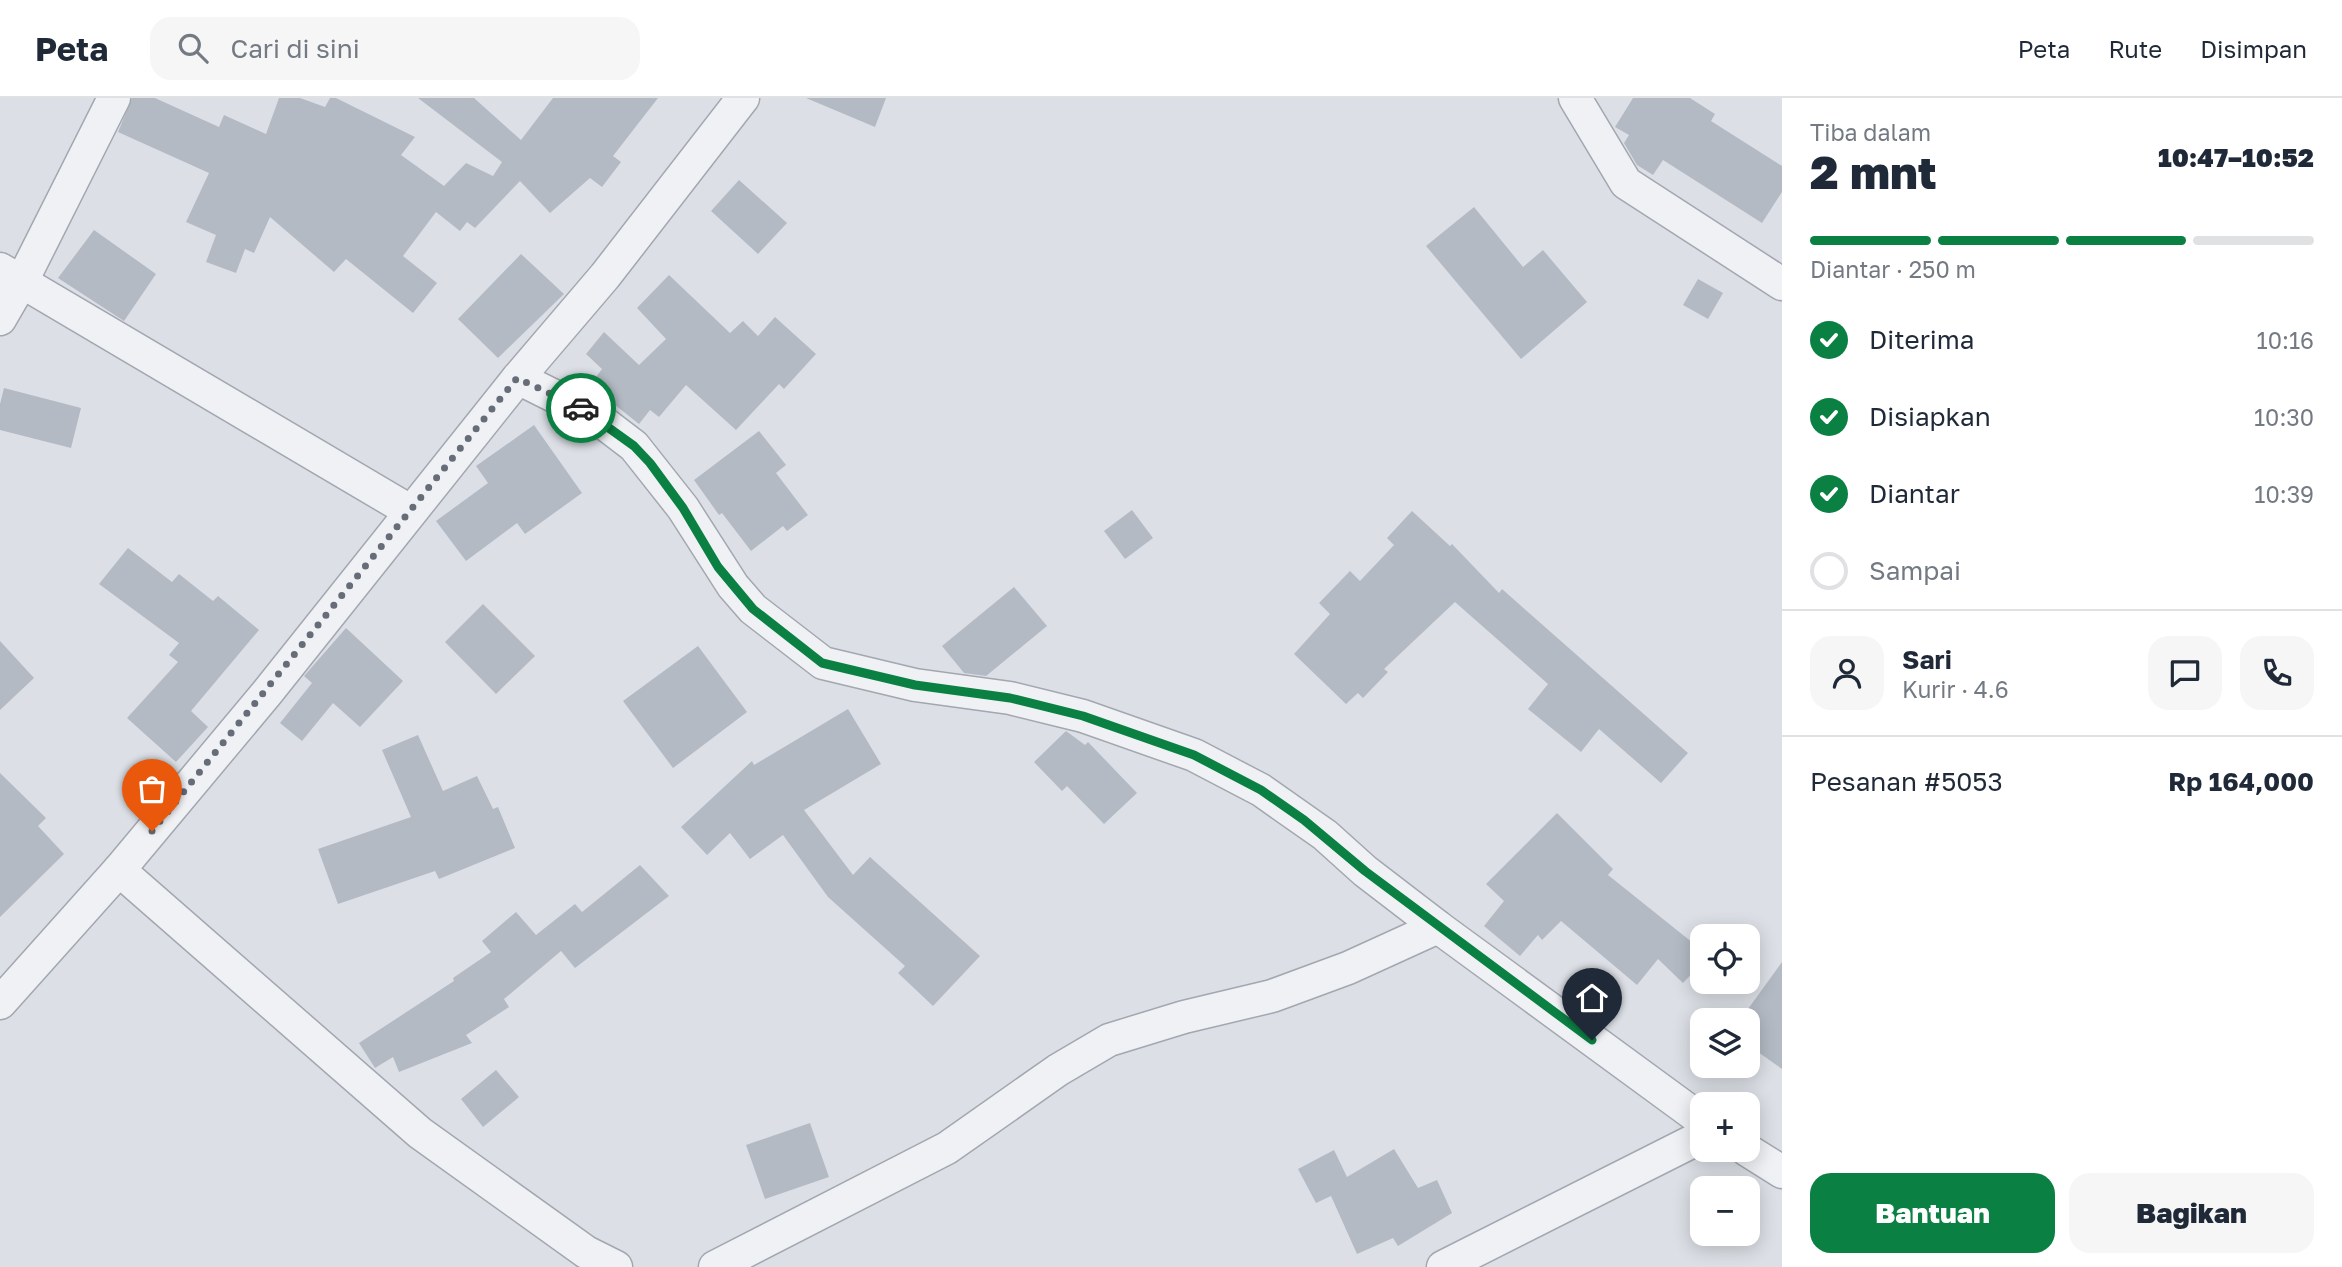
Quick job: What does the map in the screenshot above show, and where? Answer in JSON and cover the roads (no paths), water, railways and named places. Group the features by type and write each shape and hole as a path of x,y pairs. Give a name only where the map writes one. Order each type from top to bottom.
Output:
{"street":[{"path":"0,319 11,275 114,98"},
{"path":"0,1003 119,870 265,694 517,378 605,276 743,98"},
{"path":"1575,98 1626,183 1782,284"},
{"path":"11,275 410,511"},
{"path":"517,378 575,405 634,446 683,508 718,567 739,594 753,609 822,663 915,685 1022,701 1083,716 1194,755 1261,790 1325,835 1365,871 1438,927 1690,1111"},
{"path":"119,870 420,1133 586,1252 616,1267"},
{"path":"715,1267 947,1148 1058,1070 1109,1040 1184,1017 1272,996 1348,968 1438,927"},
{"path":"1443,1267 1690,1143"},
{"path":"1760,1158 1782,1172"}]}
